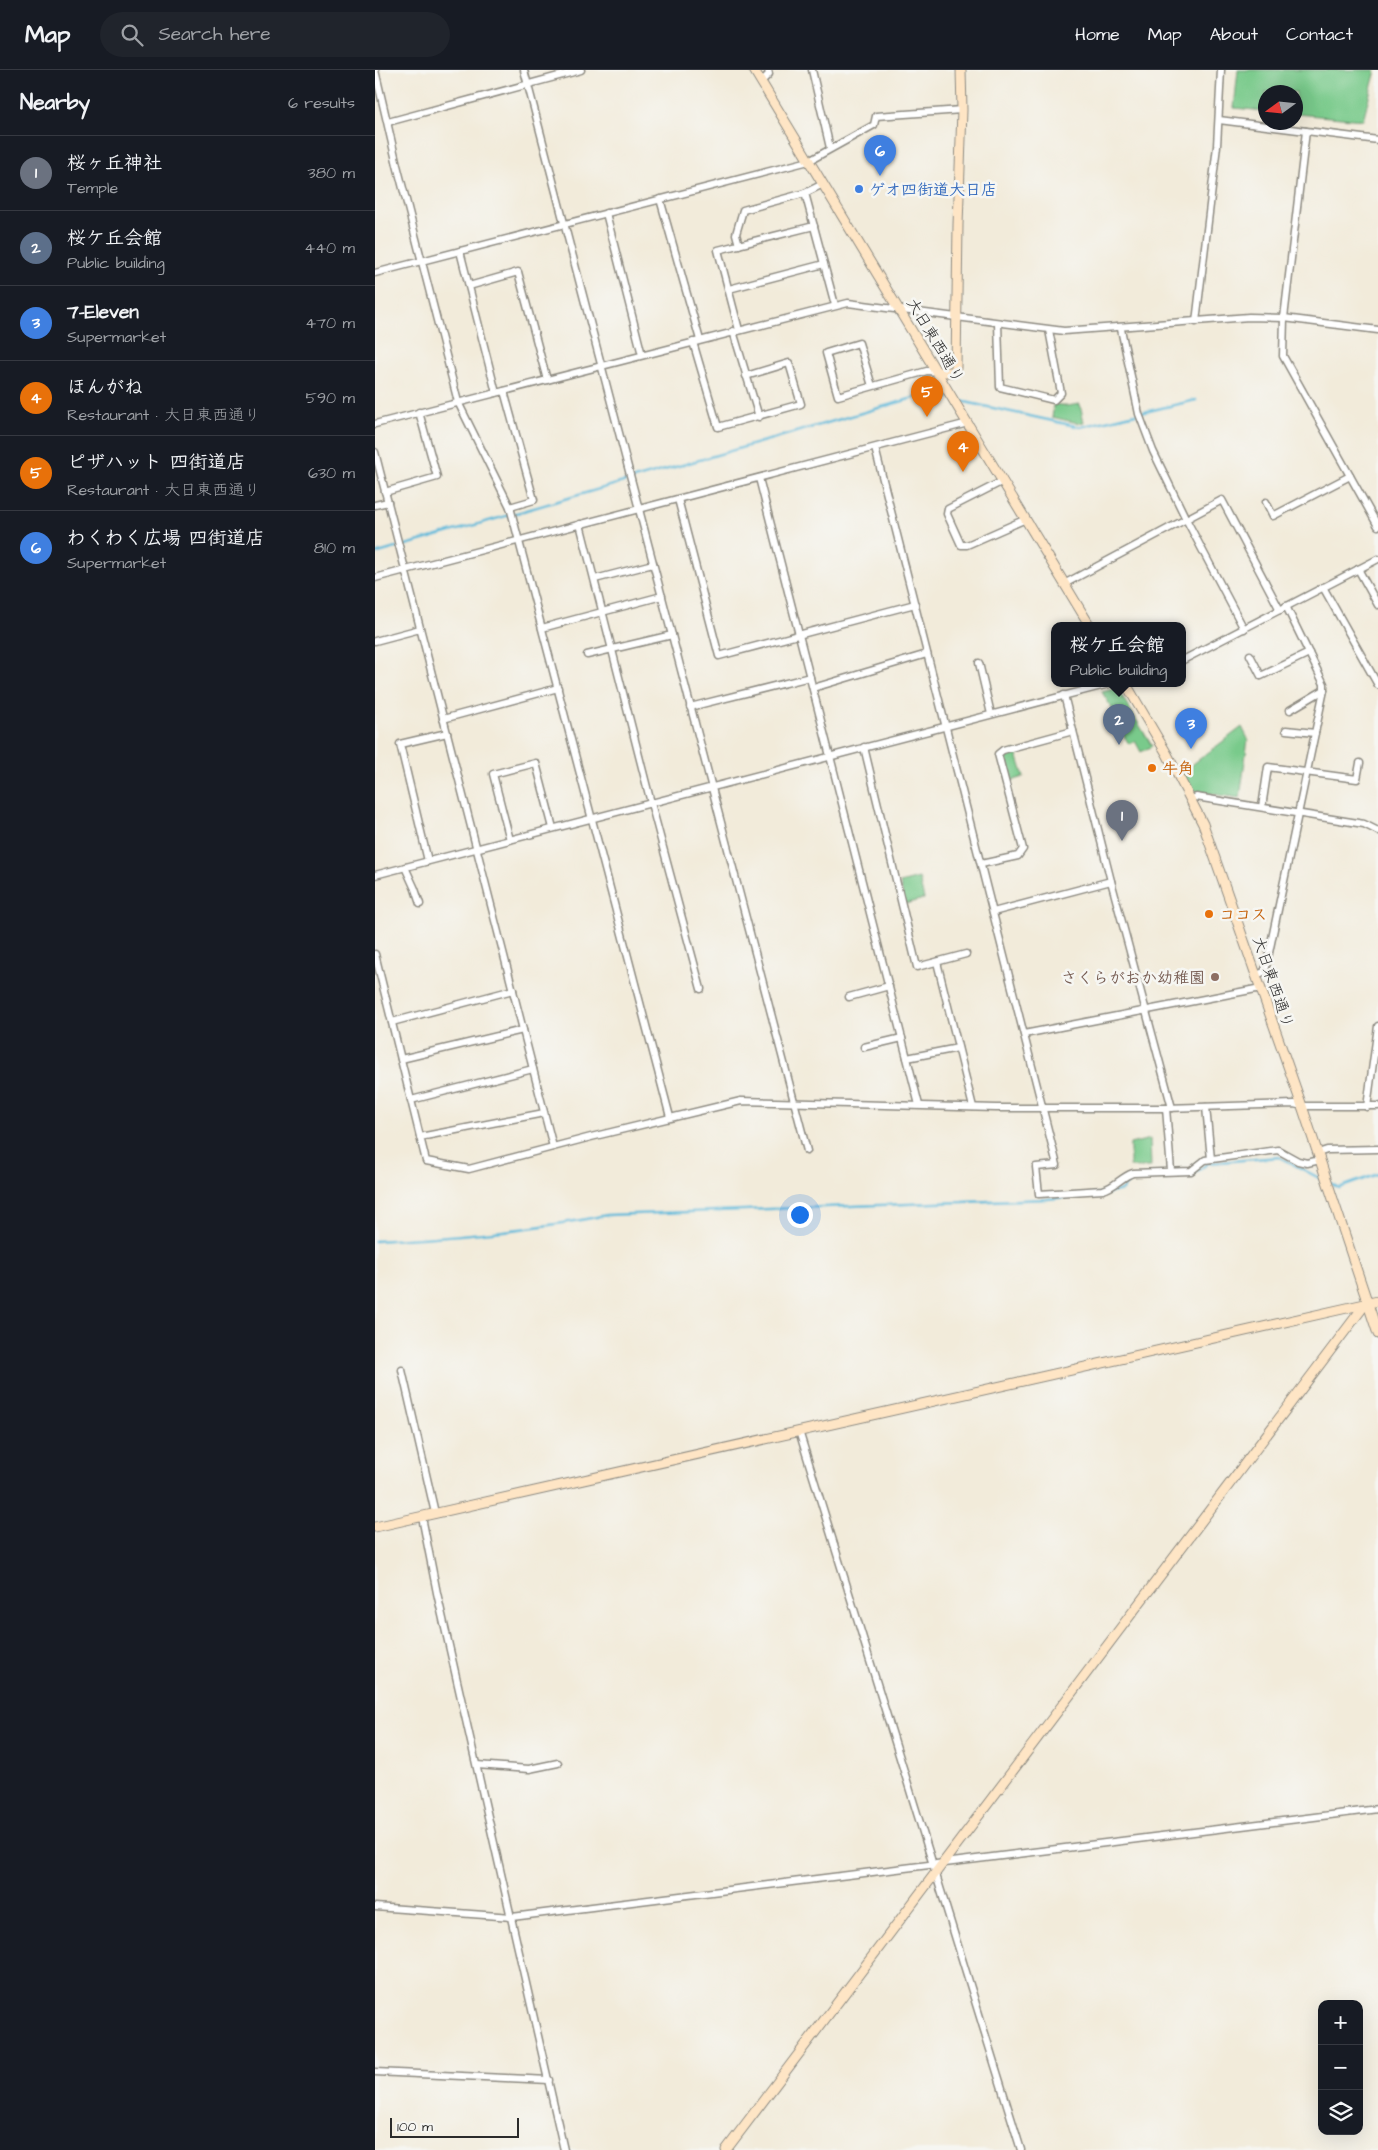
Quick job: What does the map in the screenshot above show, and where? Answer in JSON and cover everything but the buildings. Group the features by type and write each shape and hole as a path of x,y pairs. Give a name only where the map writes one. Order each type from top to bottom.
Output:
{"street":[{"path":"375,70 397,165 458,402 510,507 671,1117"},
{"path":"524,70 807,1151"},
{"path":"388,122 580,70"},
{"name":"大日東西通り","path":"754,70 1088,622"},
{"path":"761,82 769,74 768,70"},
{"path":"812,70 830,148"},
{"path":"872,386 859,343 826,353 838,396 927,371 953,372 956,368 962,110 961,70"},
{"path":"1196,322 1219,120 1221,70"},
{"path":"375,273 809,161 874,125 876,116 962,110"},
{"path":"1219,120 1378,140"},
{"path":"1306,131 1284,318 1283,356 1378,526"},
{"path":"739,245 736,234 743,210 805,193 823,184"},
{"path":"805,193 835,305"},
{"path":"660,199 719,427 801,404 789,364 746,376"},
{"path":"607,213 642,355"},
{"path":"759,417 746,376 729,289 719,250 814,226"},
{"path":"460,251 496,393"},
{"path":"729,289 824,264"},
{"path":"469,286 518,272 547,380"},
{"path":"375,424 848,303 1064,332 1121,329 1249,317 1284,318 1378,330"},
{"path":"998,323 1000,387 1054,400 1061,393 1049,330"},
{"path":"1121,329 1139,414 1153,451 1244,629"},
{"path":"504,390 533,500 510,507"},
{"path":"385,492 437,477 419,412"},
{"path":"375,578 968,423"},
{"path":"875,448 1057,1165 1036,1167 1039,1194 1103,1190 1115,1186 1127,1175 1191,1171 1205,1160 1278,1150 1307,1163 1327,1150 1378,1150"},
{"path":"375,455 553,1147"},
{"path":"1266,502 1273,516 1350,476"},
{"path":"759,478 919,1105"},
{"path":"1003,481 948,508 947,514 961,545 967,546 1026,519"},
{"path":"678,499 719,656 915,604"},
{"path":"1064,584 1222,500 1309,653 1324,684 1324,690 1267,967 1264,972 1256,975"},
{"path":"375,505 388,502"},
{"path":"580,524 651,803 701,989"},
{"path":"1186,658 1378,559"},
{"path":"595,580 653,564"},
{"path":"1358,568 1378,605"},
{"path":"1323,587 1378,685"},
{"path":"542,628 661,596"},
{"path":"375,641 420,629"},
{"path":"587,655 672,635"},
{"path":"1250,655 1261,676 1309,653"},
{"path":"813,688 927,654"},
{"path":"979,663 991,714"},
{"path":"691,706 810,677"},
{"path":"375,875 1098,687"},
{"name":"大日東西通り","path":"1128,687 1203,824 1302,1106 1378,1334"},
{"path":"443,719 558,688"},
{"path":"1290,710 1324,690"},
{"path":"1064,696 1146,1011 1169,1108 1171,1171"},
{"path":"1286,730 1315,733"},
{"path":"981,864 1018,856 1023,849 998,754 1003,750 1073,731"},
{"path":"428,861 400,744 447,732"},
{"path":"864,747 917,967 966,954"},
{"path":"510,840 493,774 536,763 553,828"},
{"path":"1262,807 1268,767 1357,779 1360,763"},
{"path":"1191,800 1196,797 1299,813 1364,824 1378,831"},
{"path":"405,867 420,904"},
{"path":"993,912 1111,881"},
{"path":"375,957 426,1161 469,1169 741,1101 973,1107 1169,1108 1294,1104 1302,1106 1378,1106"},
{"path":"937,962 973,1107"},
{"path":"849,997 889,986"},
{"path":"1024,1034 1261,988"},
{"path":"392,1022 513,990"},
{"path":"1367,1107 1378,1026"},
{"path":"401,1060 523,1030"},
{"path":"864,1048 902,1038"},
{"path":"907,1058 958,1048"},
{"path":"411,1100 533,1069"},
{"path":"1206,1107 1211,1159"},
{"path":"421,1137 544,1113"},
{"path":"375,1527 1378,1301"},
{"path":"726,2150 936,1866 1187,1543 1367,1302"},
{"path":"402,1370 435,1514"},
{"path":"799,1431 936,1866 1021,2150"},
{"path":"422,1516 564,2150"},
{"path":"477,1765 529,1769 558,1763"},
{"path":"375,1908 512,1917 936,1866 1378,1809"},
{"path":"375,2072 549,2080"}],"green space":[{"path":"1238,70 1376,70 1363,120 1303,115 1303,85 1258,85 1258,110 1234,108"},
{"path":"1054,404 1067,406 1080,404 1084,422 1078,423 1052,417"},
{"path":"1117,688 1152,746 1141,752 1135,741 1129,744 1115,722 1119,720 1102,692"},
{"path":"1242,727 1248,739 1240,798 1192,791 1181,773"},
{"path":"1016,751 1024,777 1008,782 1003,764 1005,754"},
{"path":"919,878 924,899 905,904 900,883"},
{"path":"1150,1139 1151,1167 1130,1167 1130,1144"}],"waterway":[{"path":"375,554 927,394 949,398"},
{"path":"956,400 1080,427 1196,400"},
{"path":"375,1241 520,1229 607,1215 1047,1199 1110,1193 1122,1190 1132,1179 1194,1174 1208,1163 1279,1157 1323,1180"},
{"path":"1330,1183 1339,1188 1378,1174"}],"place":[{"name":"わくわく広場 四街道店","path":"880,176"},
{"name":"ゲオ四街道大日店","path":"859,189"},
{"name":"ピザハット 四街道店","path":"927,417"},
{"name":"ほんがね","path":"963,472"},
{"name":"桜ケ丘会館","path":"1119,745"},
{"name":"7-Eleven","path":"1191,749"},
{"name":"牛角","path":"1152,768"},
{"name":"桜ヶ丘神社","path":"1122,841"},
{"name":"ココス","path":"1209,914"},
{"name":"さくらがおか幼稚園","path":"1215,977"}]}
